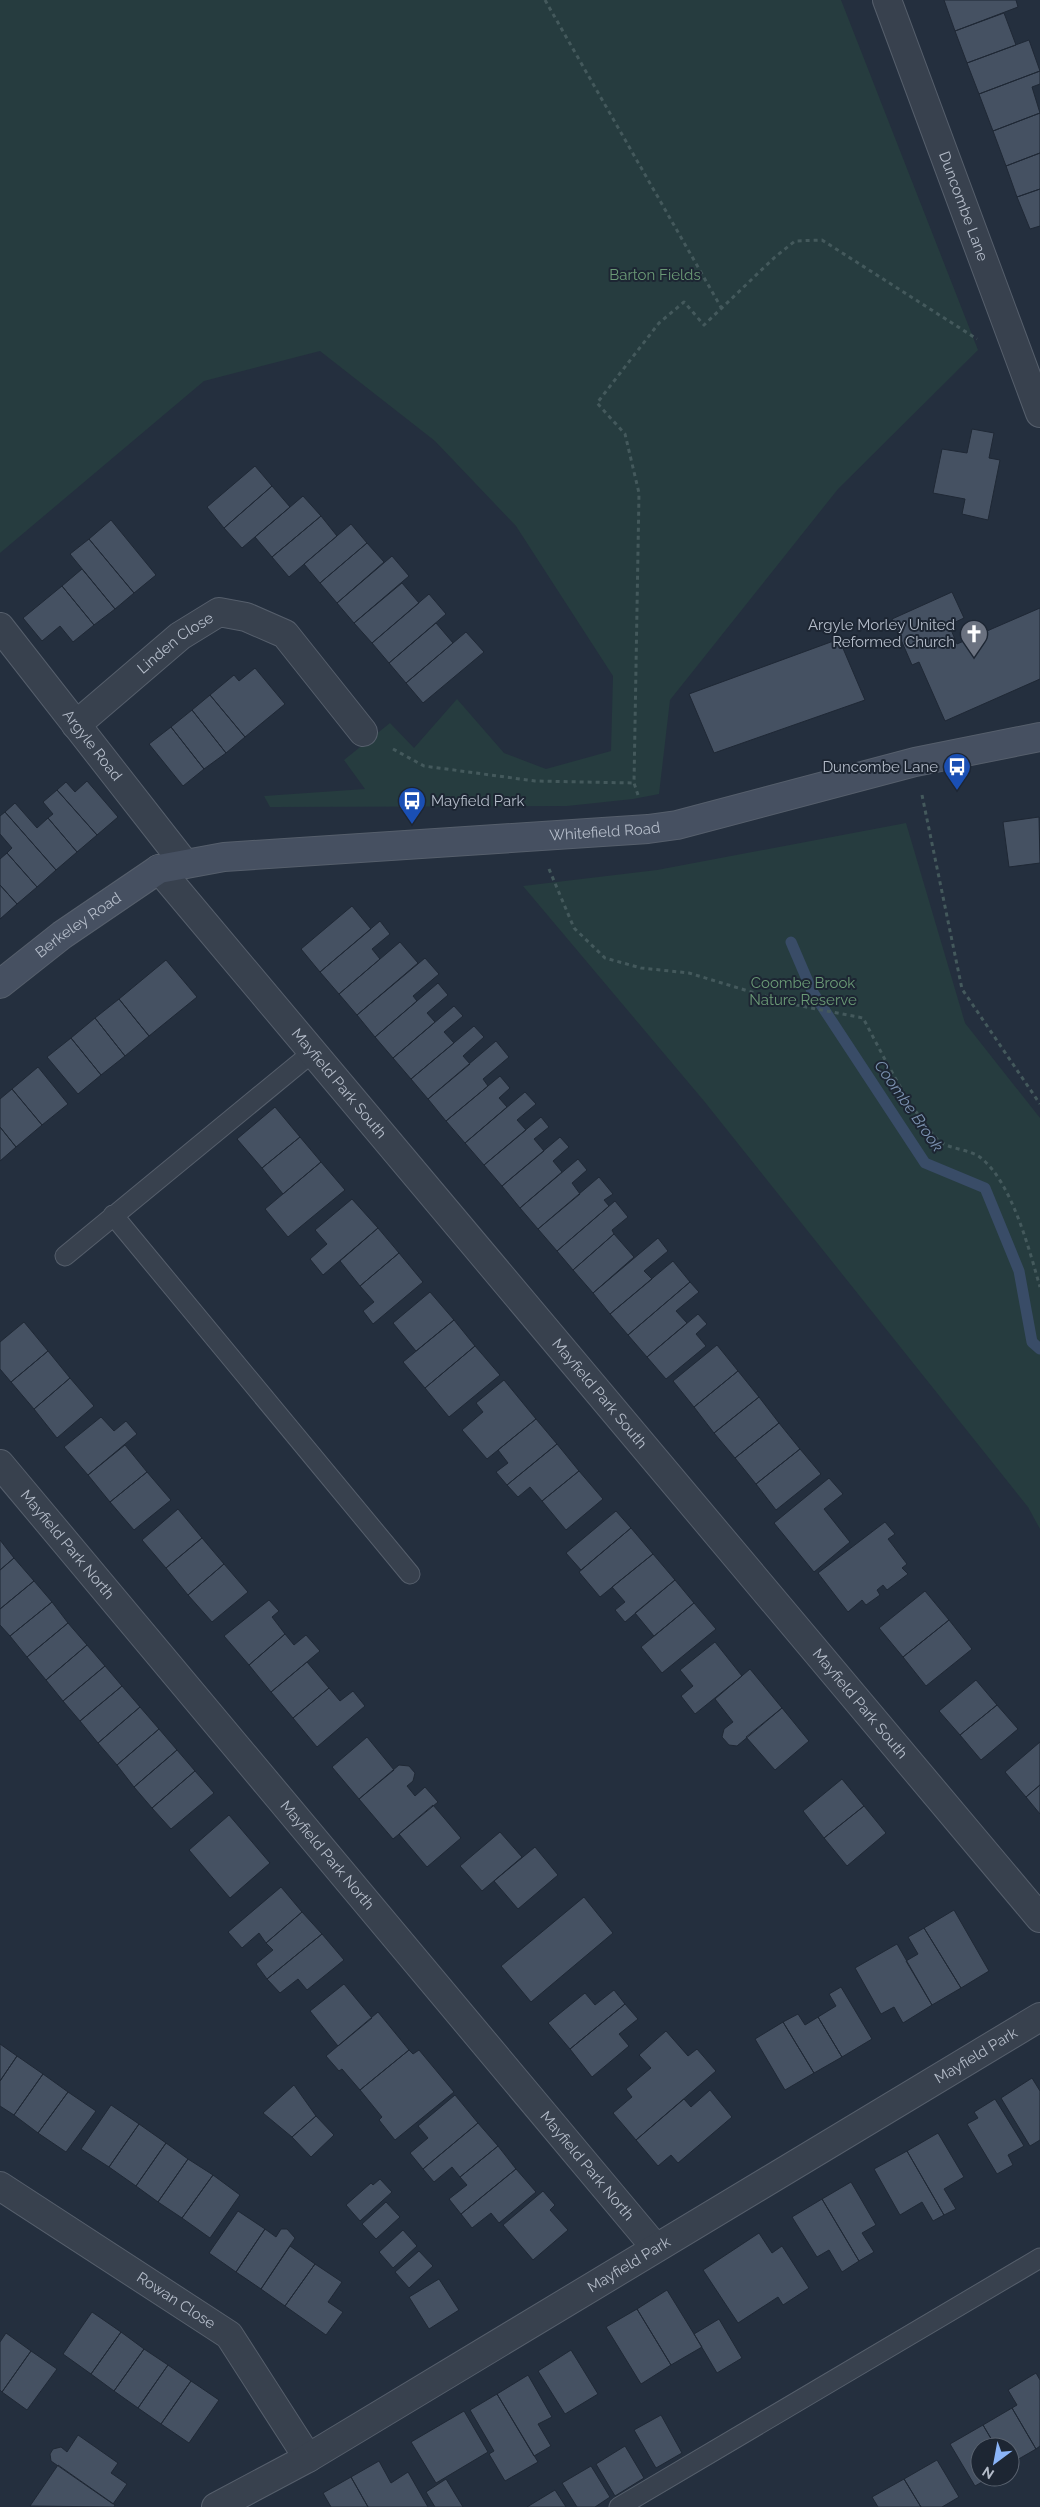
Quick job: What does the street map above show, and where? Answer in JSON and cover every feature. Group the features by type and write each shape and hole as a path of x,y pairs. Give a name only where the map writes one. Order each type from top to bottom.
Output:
{"main road":[{"name":"Whitefield Road","path":"159,869 224,857 648,829 677,824 915,762 1040,737"},
{"name":"Berkeley Road","path":"0,984 62,934 159,869"}],"street":[{"name":"Duncombe Lane","path":"887,0 1040,413"},
{"name":"Linden Close","path":"76,725 180,636 219,612 246,617 285,634 363,732"},
{"name":"Argyle Road","path":"0,627 185,864"},
{"name":"Mayfield Park South","path":"159,869 1040,1918"},
{"name":"Mayfield Park North","path":"0,1464 655,2247"},
{"name":"Mayfield Park","path":"216,2507 308,2458 655,2247 1040,2017"},
{"name":"Rowan Close","path":"0,2186 229,2335 308,2458"}],"lane":[{"path":"65,1256 113,1214 313,1052"},
{"path":"113,1214 410,1574"},
{"path":"619,2507 1040,2258"}],"path":[{"path":"545,0 722,309"},
{"path":"648,829 634,783 639,493 625,434 597,402 659,323 684,302 704,325 775,257 795,241 822,240 974,338 1019,354"},
{"path":"363,732 424,766 535,781 634,783"},
{"path":"915,762 962,989 1040,1104"},
{"path":"535,835 574,928 605,958 641,968 689,972 791,1004 863,1018 895,1079 937,1140 980,1157 1000,1180 1027,1242 1040,1287"}],"green space":[{"name":"Barton Fields","path":"0,0 841,0 978,350 838,489 670,700 659,794 633,799 567,806 270,807 264,796 365,789 344,760 390,723 414,748 457,699 504,753 546,769 611,751 613,676 516,526 435,441 320,351 204,381 0,553"},
{"name":"Coombe Brook Nature Reserve","path":"906,823 965,1023 1040,1118 1040,1529 1028,1507 704,1101 523,886 657,870"}],"building":[{"path":"944,0 1016,0 1018,7 955,31"},
{"path":"1004,13 1016,45 967,63 955,31"},
{"path":"1029,40 1040,71 979,94 967,63"},
{"path":"1040,71 1040,84 1032,87 1040,113 993,131 979,94"},
{"path":"1040,113 1040,153 1006,166 993,131"},
{"path":"1040,153 1040,189 1017,197 1006,166"},
{"path":"1040,189 1040,226 1030,229 1017,197"},
{"path":"972,429 994,433 989,458 1000,460 988,520 962,514 965,499 933,493 942,449 967,453"},
{"path":"255,466 272,486 224,528 207,507"},
{"path":"272,486 290,507 242,548 224,528"},
{"path":"303,496 321,516 272,557 255,537"},
{"path":"321,516 337,536 289,577 272,557"},
{"path":"111,520 156,575 134,593 89,539"},
{"path":"351,524 367,543 320,583 304,564"},
{"path":"89,539 134,593 115,609 70,554"},
{"path":"367,543 384,562 337,603 320,583"},
{"path":"392,556 409,576 354,623 337,603"},
{"path":"82,569 115,609 94,625 62,586"},
{"path":"402,583 419,603 372,643 354,623"},
{"path":"62,586 94,625 73,642 60,626 42,641 23,618"},
{"name":"Argyle Morley United Reformed Church","path":"952,592 964,618 949,625 957,644 1040,608 1040,679 945,721 919,662 912,665 892,619"},
{"path":"429,594 446,614 389,663 372,643"},
{"path":"436,623 453,643 406,683 389,663"},
{"path":"466,632 484,652 423,703 406,683"},
{"path":"839,639 865,700 714,753 689,694"},
{"path":"255,668 285,704 245,737 210,695 234,675 239,681"},
{"path":"210,695 245,737 226,753 192,710"},
{"path":"192,710 226,753 204,769 171,727"},
{"path":"171,727 204,769 183,786 149,744"},
{"path":"87,781 118,817 97,835 57,790 66,782 75,792"},
{"path":"57,790 97,835 77,852 48,818 53,814 43,802"},
{"path":"15,803 37,828 48,818 77,852 56,870 5,812"},
{"path":"5,812 56,870 37,887 7,853 12,848 0,834 0,816"},
{"path":"1039,817 1040,863 1009,867 1003,822"},
{"path":"7,853 37,887 17,904 0,885 0,859"},
{"path":"0,885 17,904 0,919"},
{"path":"352,906 371,929 320,972 301,949"},
{"path":"380,921 390,934 372,949 380,959 339,994 320,972"},
{"path":"400,942 418,963 357,1015 339,994"},
{"path":"425,958 439,974 413,996 417,1001 375,1037 357,1015"},
{"path":"166,960 197,997 149,1036 119,999"},
{"path":"438,983 448,995 427,1013 435,1022 393,1058 375,1037"},
{"path":"119,999 149,1036 125,1056 95,1018"},
{"path":"454,1006 463,1016 444,1032 454,1043 411,1079 393,1058"},
{"path":"95,1018 125,1056 101,1075 71,1038"},
{"path":"474,1026 484,1037 463,1056 470,1064 428,1099 411,1079"},
{"path":"71,1038 101,1075 78,1094 47,1057"},
{"path":"496,1041 509,1057 483,1079 488,1086 446,1121 428,1099"},
{"path":"38,1067 68,1104 42,1125 12,1089"},
{"path":"500,1076 510,1088 499,1098 507,1107 465,1143 446,1121"},
{"path":"12,1089 42,1125 16,1147 0,1127 0,1099"},
{"path":"525,1092 536,1104 517,1120 526,1130 484,1165 465,1143"},
{"path":"275,1107 300,1137 262,1168 237,1139"},
{"path":"541,1117 549,1127 534,1139 544,1151 502,1186 484,1165"},
{"path":"0,1127 16,1147 0,1161"},
{"path":"300,1137 321,1162 283,1194 262,1168"},
{"path":"560,1137 569,1147 553,1161 562,1172 520,1208 502,1186"},
{"path":"578,1159 587,1170 572,1183 580,1194 538,1229 520,1208"},
{"path":"321,1162 345,1190 288,1237 265,1209"},
{"path":"599,1177 613,1194 604,1200 609,1206 557,1251 538,1229"},
{"path":"352,1199 378,1228 323,1275 310,1259 327,1244 315,1230"},
{"path":"615,1201 628,1217 612,1230 614,1234 573,1270 557,1251"},
{"path":"378,1228 399,1253 360,1286 340,1261"},
{"path":"614,1234 634,1257 593,1293 573,1270"},
{"path":"658,1238 668,1251 644,1271 652,1279 610,1314 593,1293"},
{"path":"399,1253 423,1282 373,1324 363,1311 374,1302 360,1286"},
{"path":"673,1261 690,1282 628,1335 610,1314"},
{"path":"690,1282 699,1292 676,1311 687,1323 647,1357 628,1335"},
{"path":"430,1292 454,1320 416,1351 393,1323"},
{"path":"698,1314 707,1324 696,1334 706,1346 666,1379 647,1357"},
{"path":"454,1320 475,1346 425,1388 403,1362"},
{"path":"24,1322 48,1351 11,1382 0,1369 0,1342"},
{"path":"717,1345 738,1371 694,1407 673,1381"},
{"path":"475,1346 500,1375 449,1417 425,1388"},
{"path":"48,1351 70,1378 34,1409 11,1382"},
{"path":"738,1371 759,1397 714,1433 694,1407"},
{"path":"70,1378 94,1406 57,1438 34,1409"},
{"path":"504,1380 536,1419 487,1459 462,1430 483,1412 476,1403"},
{"path":"759,1397 779,1423 735,1458 714,1433"},
{"path":"101,1417 114,1431 126,1421 137,1434 88,1475 64,1447"},
{"path":"536,1419 557,1444 507,1485 496,1472 508,1463 498,1450"},
{"path":"779,1423 800,1449 756,1484 735,1458"},
{"path":"557,1444 579,1471 542,1501 530,1487 518,1497 507,1485"},
{"path":"125,1445 147,1472 110,1502 88,1475"},
{"path":"800,1449 821,1474 776,1510 756,1484"},
{"path":"579,1471 603,1499 566,1530 542,1501"},
{"path":"147,1472 171,1500 134,1530 110,1502"},
{"path":"829,1478 843,1494 824,1509 850,1542 814,1572 774,1523"},
{"path":"178,1509 202,1538 166,1568 142,1540"},
{"path":"616,1511 631,1528 581,1570 566,1553"},
{"path":"885,1522 895,1534 888,1539 907,1564 902,1568 908,1574 887,1590 883,1585 877,1590 880,1595 866,1605 862,1600 848,1612 818,1573"},
{"path":"631,1528 653,1554 600,1597 579,1572"},
{"path":"202,1538 224,1564 188,1595 166,1568"},
{"path":"0,1540 14,1558 0,1570"},
{"path":"653,1554 675,1580 625,1622 615,1610 625,1602 612,1587"},
{"path":"14,1558 34,1581 0,1609 0,1570"},
{"path":"224,1564 248,1592 212,1622 188,1595"},
{"path":"675,1580 694,1603 654,1636 635,1613"},
{"path":"34,1581 52,1602 10,1636 0,1625 0,1609"},
{"path":"925,1591 949,1620 903,1657 879,1628"},
{"path":"269,1600 279,1611 272,1617 285,1634 249,1665 224,1636"},
{"path":"52,1602 68,1623 27,1657 10,1636"},
{"path":"694,1603 716,1629 662,1673 641,1647"},
{"path":"949,1620 972,1649 926,1686 903,1657"},
{"path":"68,1623 87,1645 46,1680 27,1657"},
{"path":"285,1634 294,1645 306,1635 320,1651 271,1692 249,1665"},
{"path":"715,1642 742,1676 695,1714 681,1696 693,1686 680,1670"},
{"path":"87,1645 105,1666 63,1701 46,1680"},
{"path":"307,1662 329,1688 293,1718 271,1692"},
{"path":"105,1666 122,1686 80,1721 63,1701"},
{"path":"750,1669 782,1708 737,1746 729,1745 722,1737 724,1729 733,1722 715,1699"},
{"path":"976,1680 997,1705 960,1735 939,1711"},
{"path":"122,1686 140,1707 98,1743 80,1721"},
{"path":"329,1688 340,1701 353,1691 365,1706 317,1747 293,1718"},
{"path":"997,1705 1018,1729 981,1760 960,1735"},
{"path":"140,1707 159,1729 117,1765 98,1743"},
{"path":"782,1708 809,1741 775,1770 746,1737"},
{"path":"159,1729 177,1750 134,1787 117,1765"},
{"path":"367,1737 394,1770 359,1799 332,1767"},
{"path":"1040,1742 1040,1785 1026,1797 1005,1772"},
{"path":"177,1750 195,1771 152,1808 134,1787"},
{"path":"399,1765 409,1766 415,1773 413,1781 407,1786 415,1796 425,1787 438,1802 393,1839 359,1799"},
{"path":"195,1771 214,1793 171,1829 152,1808"},
{"path":"842,1779 864,1806 824,1838 803,1811"},
{"path":"1040,1785 1040,1814 1026,1797"},
{"path":"433,1805 461,1838 427,1867 399,1834"},
{"path":"864,1806 886,1833 847,1866 824,1838"},
{"path":"229,1815 270,1863 230,1898 189,1850"},
{"path":"500,1832 522,1857 482,1891 460,1866"},
{"path":"535,1847 558,1875 518,1909 494,1881"},
{"path":"281,1887 302,1912 266,1943 259,1933 242,1948 228,1932"},
{"path":"584,1897 613,1933 531,2002 501,1966"},
{"path":"954,1910 989,1971 961,1988 924,1928"},
{"path":"302,1912 322,1934 267,1979 256,1964 273,1950 266,1943"},
{"path":"924,1928 961,1988 932,2005 906,1961 918,1954 908,1937"},
{"path":"322,1934 344,1960 307,1990 298,1979 280,1993 267,1979"},
{"path":"897,1944 932,2005 903,2023 894,2007 881,2014 855,1968"},
{"path":"344,1984 372,2018 338,2046 310,2011"},
{"path":"841,1987 872,2039 842,2057 818,2017 836,2006 829,1994"},
{"path":"614,1990 625,2004 570,2049 548,2023 585,1993 595,2005"},
{"path":"625,2004 638,2019 619,2034 629,2046 592,2077 570,2049"},
{"path":"378,2012 409,2050 360,2090 342,2069 339,2071 326,2056"},
{"path":"798,2014 805,2025 818,2017 842,2057 814,2073 783,2022"},
{"path":"783,2022 814,2073 785,2090 755,2039"},
{"path":"666,2031 688,2056 697,2049 716,2071 636,2140 613,2113 632,2097 626,2089 651,2068 639,2055"},
{"path":"0,2044 17,2056 0,2081"},
{"path":"409,2050 413,2054 419,2050 454,2092 395,2140 379,2120 382,2117 360,2090"},
{"path":"17,2056 43,2074 14,2115 0,2106 0,2081"},
{"path":"43,2074 68,2092 38,2133 14,2115"},
{"path":"1032,2078 1040,2091 1040,2140 1030,2146 1001,2098"},
{"path":"294,2085 316,2116 292,2137 263,2113"},
{"path":"710,2090 732,2117 678,2163 671,2155 658,2166 636,2140 684,2099 691,2107"},
{"path":"68,2092 96,2111 66,2152 38,2133"},
{"path":"455,2095 478,2123 423,2169 410,2153 428,2138 418,2126"},
{"path":"995,2099 1024,2146 1008,2155 1013,2165 997,2174 967,2124 978,2118 974,2112"},
{"path":"111,2105 139,2124 109,2167 81,2149"},
{"path":"316,2116 334,2135 311,2157 292,2137"},
{"path":"478,2123 498,2146 460,2177 452,2167 434,2182 423,2169"},
{"path":"139,2124 166,2143 136,2186 109,2167"},
{"path":"938,2133 964,2177 944,2189 956,2209 944,2215 907,2151"},
{"path":"166,2143 188,2159 158,2202 136,2186"},
{"path":"498,2146 516,2169 461,2214 449,2199 467,2185 460,2177"},
{"path":"907,2151 944,2215 933,2221 922,2202 900,2215 874,2169"},
{"path":"188,2159 213,2175 182,2218 158,2202"},
{"path":"516,2169 536,2192 499,2223 491,2213 472,2228 461,2214"},
{"path":"213,2175 240,2195 210,2238 182,2218"},
{"path":"380,2179 392,2192 360,2221 346,2205 371,2183 373,2185"},
{"path":"851,2182 876,2225 862,2233 874,2252 859,2261 822,2199"},
{"path":"543,2191 555,2205 550,2210 568,2230 533,2260 503,2225"},
{"path":"822,2199 859,2261 842,2272 829,2250 817,2257 792,2217"},
{"path":"386,2202 400,2217 376,2239 362,2224"},
{"path":"238,2211 265,2229 236,2272 209,2253"},
{"path":"265,2229 276,2237 281,2229 287,2229 295,2238 261,2289 236,2272"},
{"path":"403,2230 417,2246 393,2268 379,2252"},
{"path":"759,2233 772,2253 782,2246 809,2288 783,2305 778,2297 738,2323 703,2270"},
{"path":"290,2246 315,2264 285,2306 261,2289"},
{"path":"419,2251 433,2266 409,2288 395,2272"},
{"path":"315,2264 342,2282 328,2302 343,2312 326,2335 285,2306"},
{"path":"439,2279 459,2310 429,2329 409,2297"},
{"path":"667,2290 702,2347 671,2365 637,2309"},
{"path":"637,2309 671,2365 641,2384 606,2327"},
{"path":"92,2312 121,2332 91,2374 63,2354"},
{"path":"719,2319 742,2358 717,2373 694,2334"},
{"path":"121,2332 144,2349 114,2391 91,2374"},
{"path":"6,2333 31,2351 2,2392 0,2390 0,2342"},
{"path":"144,2349 168,2365 138,2408 114,2391"},
{"path":"571,2350 598,2394 565,2414 538,2371"},
{"path":"31,2351 57,2369 27,2410 2,2392"},
{"path":"168,2365 191,2381 161,2424 138,2408"},
{"path":"1036,2373 1040,2380 1040,2446 1036,2449 1012,2408 1017,2405 1008,2390"},
{"path":"528,2375 552,2417 538,2424 551,2446 534,2456 497,2394"},
{"path":"191,2381 219,2400 189,2443 161,2424"},
{"path":"497,2394 538,2462 505,2481 489,2454 494,2451 470,2410"},
{"path":"1012,2408 1036,2449 1020,2458 1020,2437 990,2437 983,2425"},
{"path":"464,2411 488,2452 436,2483 411,2442"},
{"path":"661,2415 682,2453 656,2468 634,2430"},
{"path":"983,2425 990,2437 970,2437 970,2478 950,2444"},
{"path":"78,2435 118,2463 111,2473 127,2484 113,2504 51,2461 50,2454 53,2449 61,2447 67,2452"},
{"path":"625,2446 644,2478 615,2496 596,2464"},
{"path":"937,2460 959,2497 942,2507 921,2507 904,2479"},
{"path":"379,2461 391,2483 408,2472 428,2507 368,2507 351,2477"},
{"path":"58,2465 115,2505 114,2507 30,2506"},
{"path":"591,2466 610,2497 595,2507 577,2507 562,2483"},
{"path":"351,2477 368,2507 331,2507 323,2493"},
{"path":"446,2479 463,2507 435,2507 426,2492"},
{"path":"904,2479 921,2507 878,2507 872,2497"},
{"path":"555,2490 566,2507 527,2507"}],"waterway":[{"name":"Coombe Brook","path":"791,942 812,991 925,1163 985,1188 1019,1271 1032,1342 1040,1349"}],"place":[{"name":"Argyle Morley United Reformed Church","path":"974,658"},
{"name":"Duncombe Lane","path":"957,791"},
{"name":"Mayfield Park","path":"412,825"}]}
